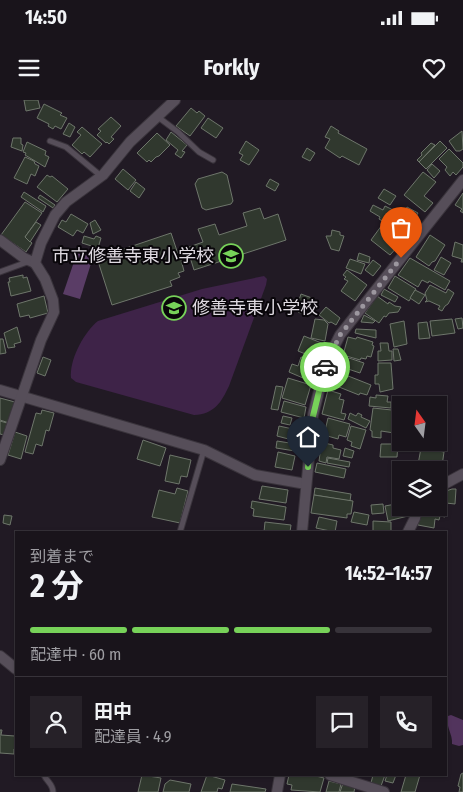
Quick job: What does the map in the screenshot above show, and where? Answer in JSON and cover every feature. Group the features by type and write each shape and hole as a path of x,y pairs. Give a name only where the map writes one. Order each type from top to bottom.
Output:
{"street":[{"path":"33,262 55,214 66,202 101,176 130,142 176,100"},
{"path":"302,531 313,416 326,363 340,335 463,180"},
{"path":"0,240 33,262 53,300 54,312 40,340 0,460"},
{"path":"0,390 204,450 255,475 306,484"},
{"path":"447,483 463,474"},
{"path":"408,531 415,516"},
{"path":"0,656 15,668"},
{"path":"277,792 280,776"},
{"path":"345,777 384,792"}],"lane":[{"path":"158,117 178,132 199,152 213,160"},
{"path":"50,141 66,148 101,176"},
{"path":"0,272 33,262"},
{"path":"180,531 204,450"},
{"path":"44,776 51,784 53,792"}],"shaded area":[{"path":"77,253 93,257 80,299 63,294"},
{"path":"264,276 267,279 266,285 229,386 223,398 212,410 194,415 76,382 71,378 72,363 75,355 83,339 98,321 202,289"},
{"path":"451,715 463,720 463,745 452,744 447,720 448,716"}],"building":[{"path":"24,100 38,100 40,108 26,111"},
{"path":"44,104 62,113 60,115 67,118 61,129 55,126 53,129 48,126 49,124 37,118"},
{"path":"191,108 205,116 190,136 176,126"},
{"path":"111,117 121,126 111,137 114,139 109,144 97,135 101,131 98,129"},
{"path":"208,118 223,128 216,138 201,128"},
{"path":"69,123 75,127 70,137 63,134"},
{"path":"331,126 339,131 338,133 367,149 359,165 342,156 340,158 325,148 330,139 325,137"},
{"path":"82,127 102,144 90,157 84,152 82,154 72,145 81,135 77,132"},
{"path":"462,131 463,149 456,151 449,141"},
{"path":"171,132 187,145 182,151 185,152 181,158 175,154 178,150 166,140"},
{"path":"157,133 170,145 151,162 149,160 147,162 137,153"},
{"path":"13,138 21,138 22,151 11,147"},
{"path":"246,141 259,150 249,165 240,160 243,155 239,153"},
{"path":"440,141 447,148 426,169 419,162"},
{"path":"27,142 46,151 45,155 49,157 45,167 25,155 26,153 23,152"},
{"path":"431,143 435,145 419,162 417,160 422,155 421,153"},
{"path":"307,148 315,153 310,161 302,157"},
{"path":"449,149 463,163 463,167 456,175 453,172 450,176 445,170 447,167 439,159"},
{"path":"25,157 34,161 39,166 35,176 31,174 27,184 14,178"},
{"path":"432,164 440,171 434,178 427,170"},
{"path":"123,169 136,180 128,190 115,179"},
{"path":"222,172 227,175 233,201 231,204 206,210 202,208 195,184 198,179"},
{"path":"423,172 436,182 424,196 433,203 425,212 404,195"},
{"path":"47,175 52,176 68,189 57,202 37,187"},
{"path":"270,179 279,184 275,191 266,186"},
{"path":"136,182 145,189 139,198 130,191"},
{"path":"384,189 396,196 390,205 378,198"},
{"path":"24,192 46,206 43,212 21,197"},
{"path":"463,193 463,213 460,211 462,209 455,205"},
{"path":"40,195 55,205 53,208 38,198"},
{"path":"25,202 42,213 25,237 32,243 26,252 1,235"},
{"path":"373,205 383,210 385,206 395,211 394,214 400,217 403,213 400,212 402,209 405,211 407,207 418,213 405,235 379,219 380,217 370,211"},
{"path":"260,208 264,219 278,214 286,240 194,270 190,257 181,260 184,271 178,273 180,277 170,281 172,286 112,305 97,258 171,233 178,254 190,250 189,247 203,242 198,229 215,224 219,235 247,226 243,213"},
{"path":"71,214 88,224 83,233 77,230 73,236 58,227 62,220 66,222"},
{"path":"95,220 101,230 93,234 90,223"},
{"path":"36,222 41,225 30,242 25,237"},
{"path":"382,225 400,236 396,243 399,245 390,255 371,240"},
{"path":"332,230 340,232 340,235 344,236 339,251 331,249 326,236 331,236"},
{"path":"430,235 445,245 435,261 429,266 416,257"},
{"path":"84,236 94,239 96,236 101,238 98,248 82,243"},
{"path":"455,242 463,245 463,262 461,262 462,259 452,256"},
{"path":"359,253 370,257 369,263 357,260"},
{"path":"441,257 451,263 444,275 434,270"},
{"path":"410,258 450,281 445,290 429,281 428,283 422,280 418,287 398,275"},
{"path":"350,259 365,264 361,274 346,268"},
{"path":"373,260 381,266 373,276 365,270"},
{"path":"347,270 367,285 355,301 341,291 348,281 344,279 346,277 343,275"},
{"path":"23,275 23,278 27,277 31,291 11,296 9,278"},
{"path":"395,276 416,289 409,301 388,288"},
{"path":"430,285 446,293 448,289 454,293 442,311 438,309 440,306 429,301 425,302 427,300 425,293"},
{"path":"384,289 398,297 395,302 381,295"},
{"path":"415,290 425,295 419,304 410,298"},
{"path":"301,294 312,298 305,315 298,312 302,304 298,303"},
{"path":"44,296 48,313 30,318 29,315 20,317 17,304"},
{"path":"377,296 388,304 389,302 401,307 398,312 389,313 386,317 384,316 379,323 365,313"},
{"path":"326,307 340,318 336,325 331,322 329,323 319,315"},
{"path":"364,315 375,321 373,323 361,322"},
{"path":"462,318 463,328 458,329 455,319"},
{"path":"315,319 324,320 328,324 325,341 311,338"},
{"path":"452,319 455,333 432,336 430,321"},
{"path":"404,321 407,344 394,347 390,324"},
{"path":"427,322 430,338 419,339 418,323"},
{"path":"17,327 21,342 14,344 15,347 8,348 4,333"},
{"path":"356,329 376,330 376,338 355,333"},
{"path":"304,336 324,344 318,359 298,351"},
{"path":"348,337 356,339 357,337 373,342 372,345 374,346 371,357 367,356 366,359 361,358 360,360 343,355"},
{"path":"0,339 3,339 6,353 0,354"},
{"path":"380,343 388,343 389,351 392,351 392,360 378,361 378,351 381,351"},
{"path":"393,349 398,349 401,360 394,361"},
{"path":"43,357 51,360 45,376 37,373"},
{"path":"301,357 318,364 310,381 289,372 292,364 298,366"},
{"path":"349,358 364,363 360,373 345,368"},
{"path":"378,363 391,363 393,389 380,392 379,384 375,384 375,375 378,375"},
{"path":"333,370 371,385 367,395 360,393 359,395 339,387 340,384 329,380"},
{"path":"288,378 311,385 305,405 282,398"},
{"path":"276,386 283,387 278,410 271,409"},
{"path":"328,390 341,394 339,399 344,400 341,413 346,414 344,420 322,414"},
{"path":"376,395 388,396 387,402 391,402 391,408 369,406 370,397 376,398"},
{"path":"0,398 15,402 9,423 0,420"},
{"path":"284,401 306,407 304,418 281,412"},
{"path":"373,408 392,410 392,433 381,431 381,438 372,437 372,431 370,430"},
{"path":"42,410 54,413 49,431 46,430 42,446 36,444 33,454 25,452 36,413 41,414"},
{"path":"350,413 356,416 358,413 362,415 361,417 370,421 366,428 348,419"},
{"path":"283,416 292,418 290,425 281,423"},
{"path":"328,418 350,424 346,437 339,435 338,439 324,435"},
{"path":"0,421 7,423 4,435 0,434"},
{"path":"279,426 302,431 300,442 277,436"},
{"path":"351,426 366,430 360,449 351,446 352,442 347,440"},
{"path":"15,432 27,436 21,459 8,455"},
{"path":"143,440 166,448 160,466 137,459"},
{"path":"277,441 296,444 295,451 276,448"},
{"path":"320,442 333,445 333,448 341,450 339,459 327,457 326,463 319,461 320,454 317,453"},
{"path":"381,444 392,444 392,451 397,451 397,457 380,457"},
{"path":"345,448 354,451 352,458 343,456"},
{"path":"420,451 444,452 443,461 419,461"},
{"path":"278,452 295,456 292,470 275,467"},
{"path":"170,455 191,460 187,477 181,476 179,484 165,481"},
{"path":"328,458 350,462 349,467 327,463"},
{"path":"317,463 346,469 344,478 315,472"},
{"path":"262,486 288,490 286,503 259,499"},
{"path":"177,488 188,491 180,523 152,517 159,490 175,494"},
{"path":"315,488 351,494 350,501 314,495"},
{"path":"456,489 455,504 447,503 447,491"},
{"path":"314,495 353,501 351,514 347,514 347,518 311,513"},
{"path":"252,501 286,507 284,520 253,516"},
{"path":"383,504 384,513 372,514 371,505"},
{"path":"392,505 392,516 408,516 388,521 385,506"},
{"path":"354,512 369,515 367,525 351,522"},
{"path":"4,515 12,516 10,525 3,523"},
{"path":"420,516 440,516 439,520 435,519 434,528 418,525"},
{"path":"319,517 337,521 335,531 316,528"},
{"path":"373,521 391,522 391,531 373,531"},
{"path":"265,522 291,525 290,531 264,531"},
{"path":"0,730 2,730 1,735 15,736 15,749 14,754 0,753"},
{"path":"463,773 463,792 459,792 460,787 458,786 461,774"},
{"path":"142,776 161,778 158,792 138,792"},
{"path":"207,776 225,780 222,789 218,788 217,792 201,792"},
{"path":"289,776 316,776 324,778 320,792 291,790 292,785 287,784"},
{"path":"373,776 385,776 381,786 371,783"},
{"path":"387,776 396,776 393,783 385,781"},
{"path":"406,776 420,776 415,792 401,792"},
{"path":"170,780 191,784 189,792 163,792 165,784"},
{"path":"329,781 341,784 339,792 326,792"},
{"path":"343,783 355,786 354,792 340,792"},
{"path":"232,784 266,789 265,792 230,792"}],"way so far":[{"path":"325,367 340,335 401,258"}],"place":[{"name":"市立修善寺東小学校","path":"231,256"},
{"name":"修善寺東小学校","path":"174,308"}],"route":[{"path":"308,467 313,416 325,367"}]}
